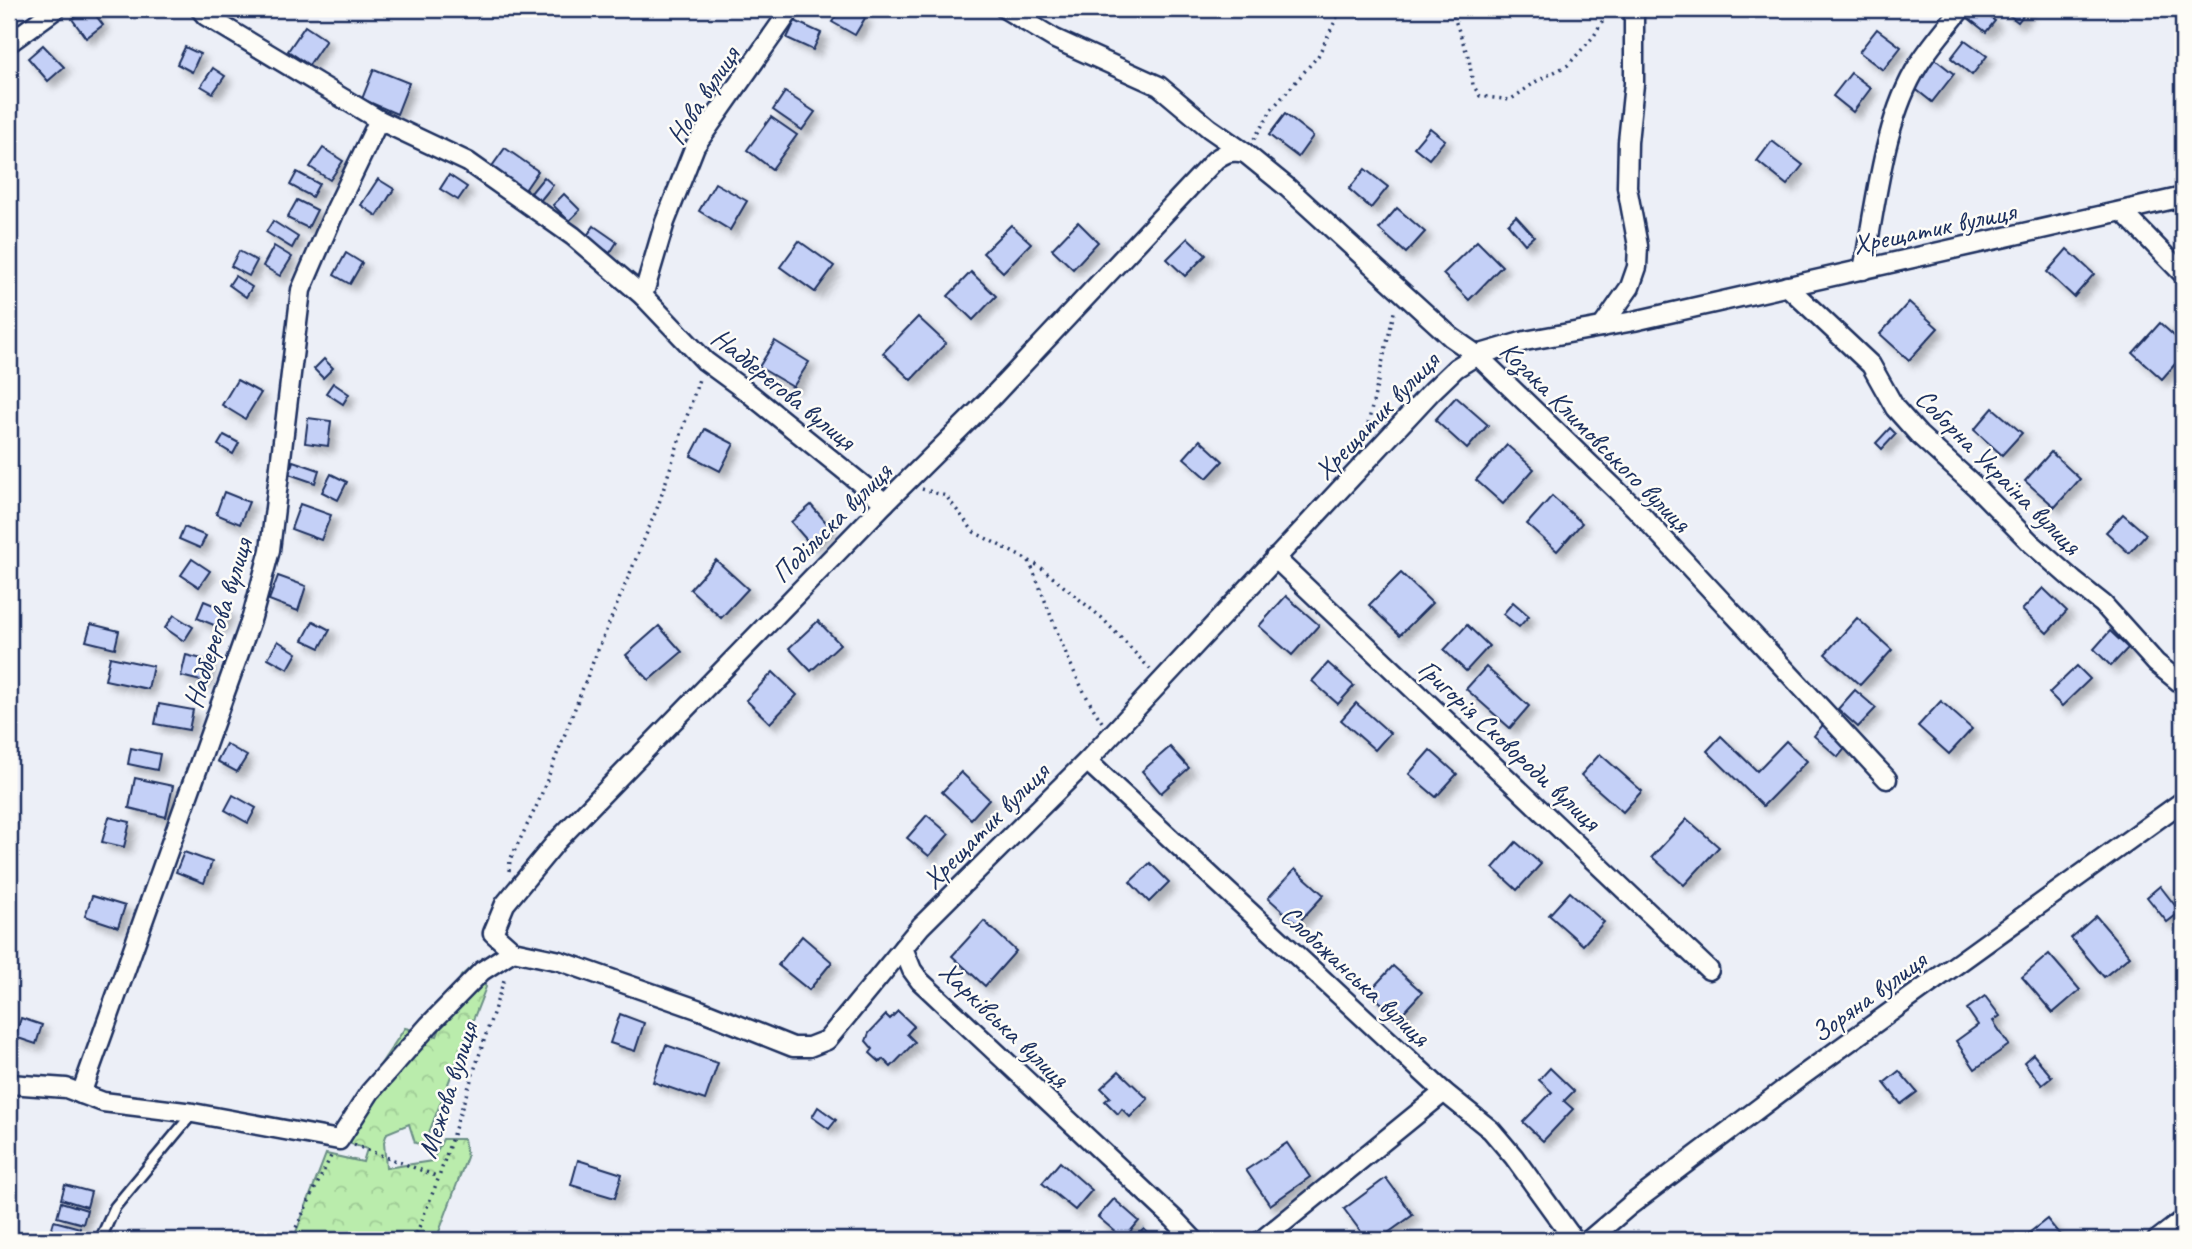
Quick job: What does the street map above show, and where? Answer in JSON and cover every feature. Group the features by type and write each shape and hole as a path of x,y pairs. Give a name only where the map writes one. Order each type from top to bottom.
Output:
{"street":[{"path":"9,43 56,9"},
{"name":"Надберегова вулиця","path":"200,9 206,16 379,120 468,162 573,236 643,296 705,361 889,500"},
{"name":"Нова вулиця","path":"643,296 665,222 695,146 791,9"},
{"path":"1004,9 1055,39 1159,86 1209,128 1245,153"},
{"path":"1602,327 1630,287 1637,267 1638,246 1626,187 1634,84 1634,9"},
{"path":"1863,270 1898,106 1918,64 1961,9"},
{"name":"Надберегова вулиця","path":"81,1094 252,617 270,550 302,290 335,211 379,120"},
{"name":"Подільска вулиця","path":"513,951 493,933 505,904 557,841 1001,387 1215,160 1234,150 1245,153"},
{"name":"Козака Климовського вулиця","path":"1245,153 1288,188 1451,337 1477,355 1635,508 1887,779"},
{"name":"Хрещатик вулиця","path":"903,948 921,926 1111,736 1431,392 1456,368 1477,355 1525,341 1602,327 2183,198"},
{"path":"2123,212 2183,274"},
{"name":"Соборна Україна вулиця","path":"1787,286 1871,365 1895,408 1919,435 2048,559 2103,604 2156,663 2183,685"},
{"name":"Григорія Сковороди вулиця","path":"1275,558 1709,970"},
{"name":"Слобожанська вулиця","path":"1087,761 1444,1093 1491,1130 1574,1240"},
{"name":"Зоряна вулиця","path":"1589,1240 1629,1206 1788,1086 2183,801"},
{"name":"Харківська вулиця","path":"513,951 559,961 700,1010 793,1047 809,1047 827,1040 903,948 912,970 929,990 1194,1240"},
{"path":"9,1084 66,1088 103,1102 193,1113 339,1140 370,1092 429,1025 482,971 513,951"},
{"path":"1262,1240 1444,1093"},
{"path":"2157,1240 2183,1220"}],"lane":[{"path":"100,1240 115,1207 193,1113"}],"path":[{"path":"1245,153 1272,109 1318,57 1341,9"},
{"path":"1451,9 1469,59 1473,85 1480,96 1510,100 1537,81 1568,65 1594,36 1609,9"},
{"path":"1356,474 1380,381 1399,289"},
{"path":"505,904 510,860 538,803 658,506 705,361"},
{"path":"889,500 922,488 946,496 974,532 1039,566 1102,618 1161,681"},
{"path":"1029,561 1057,636 1091,707 1111,736"},
{"name":"Межова вулиця","path":"414,1240 439,1177 505,977"},
{"path":"290,1240 339,1140 439,1177"}],"green space":[{"path":"471,967 486,987 424,1145 415,1143 409,1124 387,1133 384,1142 386,1168 432,1161 443,1139 464,1139 467,1157 436,1240 293,1240 326,1154 363,1162 367,1149 351,1144 346,1116 405,1028 437,1036 461,976"}],"building":[{"path":"86,9 91,9 103,25 86,38 72,19"},
{"path":"841,9 850,9 865,18 855,35 832,22"},
{"path":"1974,9 1979,9 1995,21 1986,32 1967,17"},
{"path":"2001,9 2028,9 2018,22"},
{"path":"795,21 821,33 813,50 787,38"},
{"path":"305,26 326,40 309,65 288,51"},
{"path":"1877,29 1901,47 1883,70 1859,52"},
{"path":"1965,40 1987,56 1972,75 1951,58"},
{"path":"43,45 64,67 48,81 28,58"},
{"path":"185,47 200,54 192,72 177,64"},
{"path":"1935,59 1954,74 1932,102 1913,87"},
{"path":"213,68 225,76 213,93 201,86"},
{"path":"374,69 409,83 397,114 362,99"},
{"path":"1851,73 1871,88 1853,112 1833,96"},
{"path":"785,92 815,112 802,130 773,110"},
{"path":"1285,114 1313,136 1298,157 1269,135"},
{"path":"771,117 797,135 772,169 747,150"},
{"path":"1430,128 1445,140 1429,159 1414,147"},
{"path":"1772,141 1803,165 1787,185 1757,161"},
{"path":"323,148 343,161 330,180 310,167"},
{"path":"505,148 538,171 523,193 490,169"},
{"path":"1365,169 1388,187 1371,208 1349,189"},
{"path":"297,172 319,184 312,197 290,185"},
{"path":"449,175 467,187 458,200 440,189"},
{"path":"544,177 553,185 540,201 531,193"},
{"path":"378,179 394,189 377,216 361,205"},
{"path":"715,183 747,201 730,230 699,211"},
{"path":"564,194 580,210 569,221 553,205"},
{"path":"297,200 317,210 308,228 287,218"},
{"path":"1397,208 1425,232 1406,253 1379,229"},
{"path":"1516,216 1534,236 1525,244 1508,224"},
{"path":"273,221 298,237 292,248 266,232"},
{"path":"1078,222 1098,242 1073,269 1052,249"},
{"path":"1011,225 1031,243 1003,272 983,253"},
{"path":"594,226 617,242 610,253 586,237"},
{"path":"1188,238 1206,255 1185,276 1167,259"},
{"path":"799,241 834,266 815,292 780,267"},
{"path":"1477,241 1502,266 1469,300 1443,274"},
{"path":"274,246 292,257 280,276 263,266"},
{"path":"2067,249 2094,274 2074,297 2047,272"},
{"path":"239,251 257,261 249,276 231,266"},
{"path":"346,253 362,263 350,284 334,275"},
{"path":"971,272 996,296 973,320 948,296"},
{"path":"235,276 252,287 246,297 229,285"},
{"path":"1909,302 1938,328 1909,360 1880,334"},
{"path":"918,317 946,343 911,380 883,353"},
{"path":"2160,323 2183,344 2183,355 2162,379 2133,353"},
{"path":"775,341 809,362 793,387 759,367"},
{"path":"324,359 333,368 323,378 314,369"},
{"path":"237,380 261,393 245,419 222,405"},
{"path":"333,383 349,394 343,404 326,393"},
{"path":"1456,397 1488,425 1467,449 1435,420"},
{"path":"1993,408 2022,433 2002,455 1974,430"},
{"path":"308,418 331,421 328,446 305,443"},
{"path":"1890,428 1896,434 1882,449 1876,443"},
{"path":"705,429 734,444 720,471 691,456"},
{"path":"224,435 239,443 233,454 218,445"},
{"path":"1200,440 1223,461 1207,478 1184,458"},
{"path":"1507,445 1534,469 1503,504 1476,480"},
{"path":"2051,452 2080,479 2055,507 2025,481"},
{"path":"293,461 319,470 315,483 289,474"},
{"path":"331,474 347,482 338,500 322,492"},
{"path":"224,492 249,502 240,524 216,514"},
{"path":"1552,496 1582,523 1557,551 1527,524"},
{"path":"300,504 331,515 321,540 291,529"},
{"path":"811,505 831,528 811,545 791,522"},
{"path":"2123,514 2146,534 2129,553 2106,532"},
{"path":"184,527 206,536 200,548 179,539"},
{"path":"192,559 210,571 199,587 181,575"},
{"path":"716,560 748,589 721,618 690,589"},
{"path":"1401,573 1432,603 1400,635 1369,605"},
{"path":"278,576 306,586 298,611 269,600"},
{"path":"2043,588 2067,611 2047,633 2022,610"},
{"path":"1286,596 1319,625 1292,655 1259,626"},
{"path":"204,601 228,611 221,628 197,618"},
{"path":"1513,602 1529,616 1519,627 1503,614"},
{"path":"174,615 193,627 184,641 165,628"},
{"path":"1857,618 1892,650 1860,685 1825,654"},
{"path":"313,621 330,630 320,648 303,640"},
{"path":"818,621 840,644 811,671 789,648"},
{"path":"91,624 119,631 115,648 86,641"},
{"path":"1467,625 1489,646 1466,671 1444,650"},
{"path":"659,626 682,652 649,680 626,655"},
{"path":"2110,631 2128,648 2111,666 2094,649"},
{"path":"278,641 297,653 288,669 268,658"},
{"path":"186,655 210,661 205,682 181,676"},
{"path":"110,657 153,666 148,689 105,680"},
{"path":"1328,663 1354,686 1338,704 1312,681"},
{"path":"2077,666 2090,679 2062,706 2049,693"},
{"path":"1486,667 1529,706 1510,728 1466,689"},
{"path":"773,672 797,695 770,723 746,700"},
{"path":"1855,690 1876,708 1858,727 1838,709"},
{"path":"1941,701 1972,729 1949,754 1918,726"},
{"path":"1356,703 1390,733 1375,750 1341,720"},
{"path":"159,704 193,710 189,730 155,724"},
{"path":"1826,721 1850,742 1838,757 1814,736"},
{"path":"1721,736 1757,771 1786,741 1807,761 1763,806 1707,751"},
{"path":"226,744 247,756 237,772 217,761"},
{"path":"1170,747 1189,768 1161,793 1142,771"},
{"path":"131,748 160,754 157,770 128,764"},
{"path":"1430,750 1457,774 1436,797 1409,774"},
{"path":"1600,754 1642,791 1623,812 1581,775"},
{"path":"961,772 989,799 971,819 942,792"},
{"path":"135,778 173,786 166,817 129,808"},
{"path":"233,795 256,808 248,823 225,810"},
{"path":"927,815 949,834 929,856 907,838"},
{"path":"109,817 130,822 124,847 102,842"},
{"path":"1687,819 1719,847 1684,885 1652,857"},
{"path":"1516,842 1541,864 1517,890 1493,868"},
{"path":"184,852 212,862 204,883 176,872"},
{"path":"1150,863 1169,882 1149,902 1130,882"},
{"path":"1295,869 1324,895 1297,924 1268,898"},
{"path":"2160,886 2180,912 2167,922 2147,897"},
{"path":"1570,892 1604,922 1583,945 1549,915"},
{"path":"92,896 125,906 118,927 85,916"},
{"path":"2096,916 2130,956 2104,977 2071,938"},
{"path":"984,921 1016,951 985,986 952,956"},
{"path":"802,936 832,962 809,990 778,965"},
{"path":"2049,954 2080,990 2053,1013 2022,977"},
{"path":"1393,966 1422,992 1398,1018 1369,992"},
{"path":"1985,996 2000,1016 1993,1021 2009,1045 1975,1069 1956,1041 1978,1025 1967,1009"},
{"path":"898,1011 914,1026 907,1034 915,1042 891,1067 883,1059 880,1062 870,1053 873,1049 866,1041 869,1033 886,1015 890,1019"},
{"path":"620,1014 644,1023 635,1051 610,1043"},
{"path":"21,1018 42,1025 36,1044 15,1037"},
{"path":"666,1045 718,1063 705,1100 653,1082"},
{"path":"2033,1054 2052,1077 2042,1085 2024,1062"},
{"path":"1550,1068 1574,1091 1564,1101 1573,1109 1543,1141 1523,1122 1552,1092 1539,1080"},
{"path":"1119,1071 1148,1099 1130,1117 1122,1109 1118,1114 1105,1101 1110,1097 1101,1088"},
{"path":"1899,1071 1917,1092 1901,1104 1884,1083"},
{"path":"818,1107 836,1120 829,1129 812,1117"},
{"path":"1287,1143 1310,1177 1270,1205 1246,1170"},
{"path":"578,1160 622,1174 615,1198 571,1185"},
{"path":"1060,1162 1092,1190 1075,1210 1042,1183"},
{"path":"1386,1178 1413,1215 1378,1240 1367,1240 1344,1209"},
{"path":"65,1185 91,1192 87,1207 61,1199"},
{"path":"1114,1199 1139,1221 1124,1239 1098,1217"},
{"path":"61,1202 87,1210 83,1224 57,1217"},
{"path":"2047,1219 2064,1240 2035,1240 2029,1233"},
{"path":"54,1221 80,1228 77,1240 50,1235"},
{"path":"1144,1229 1155,1240 1132,1240"}]}
